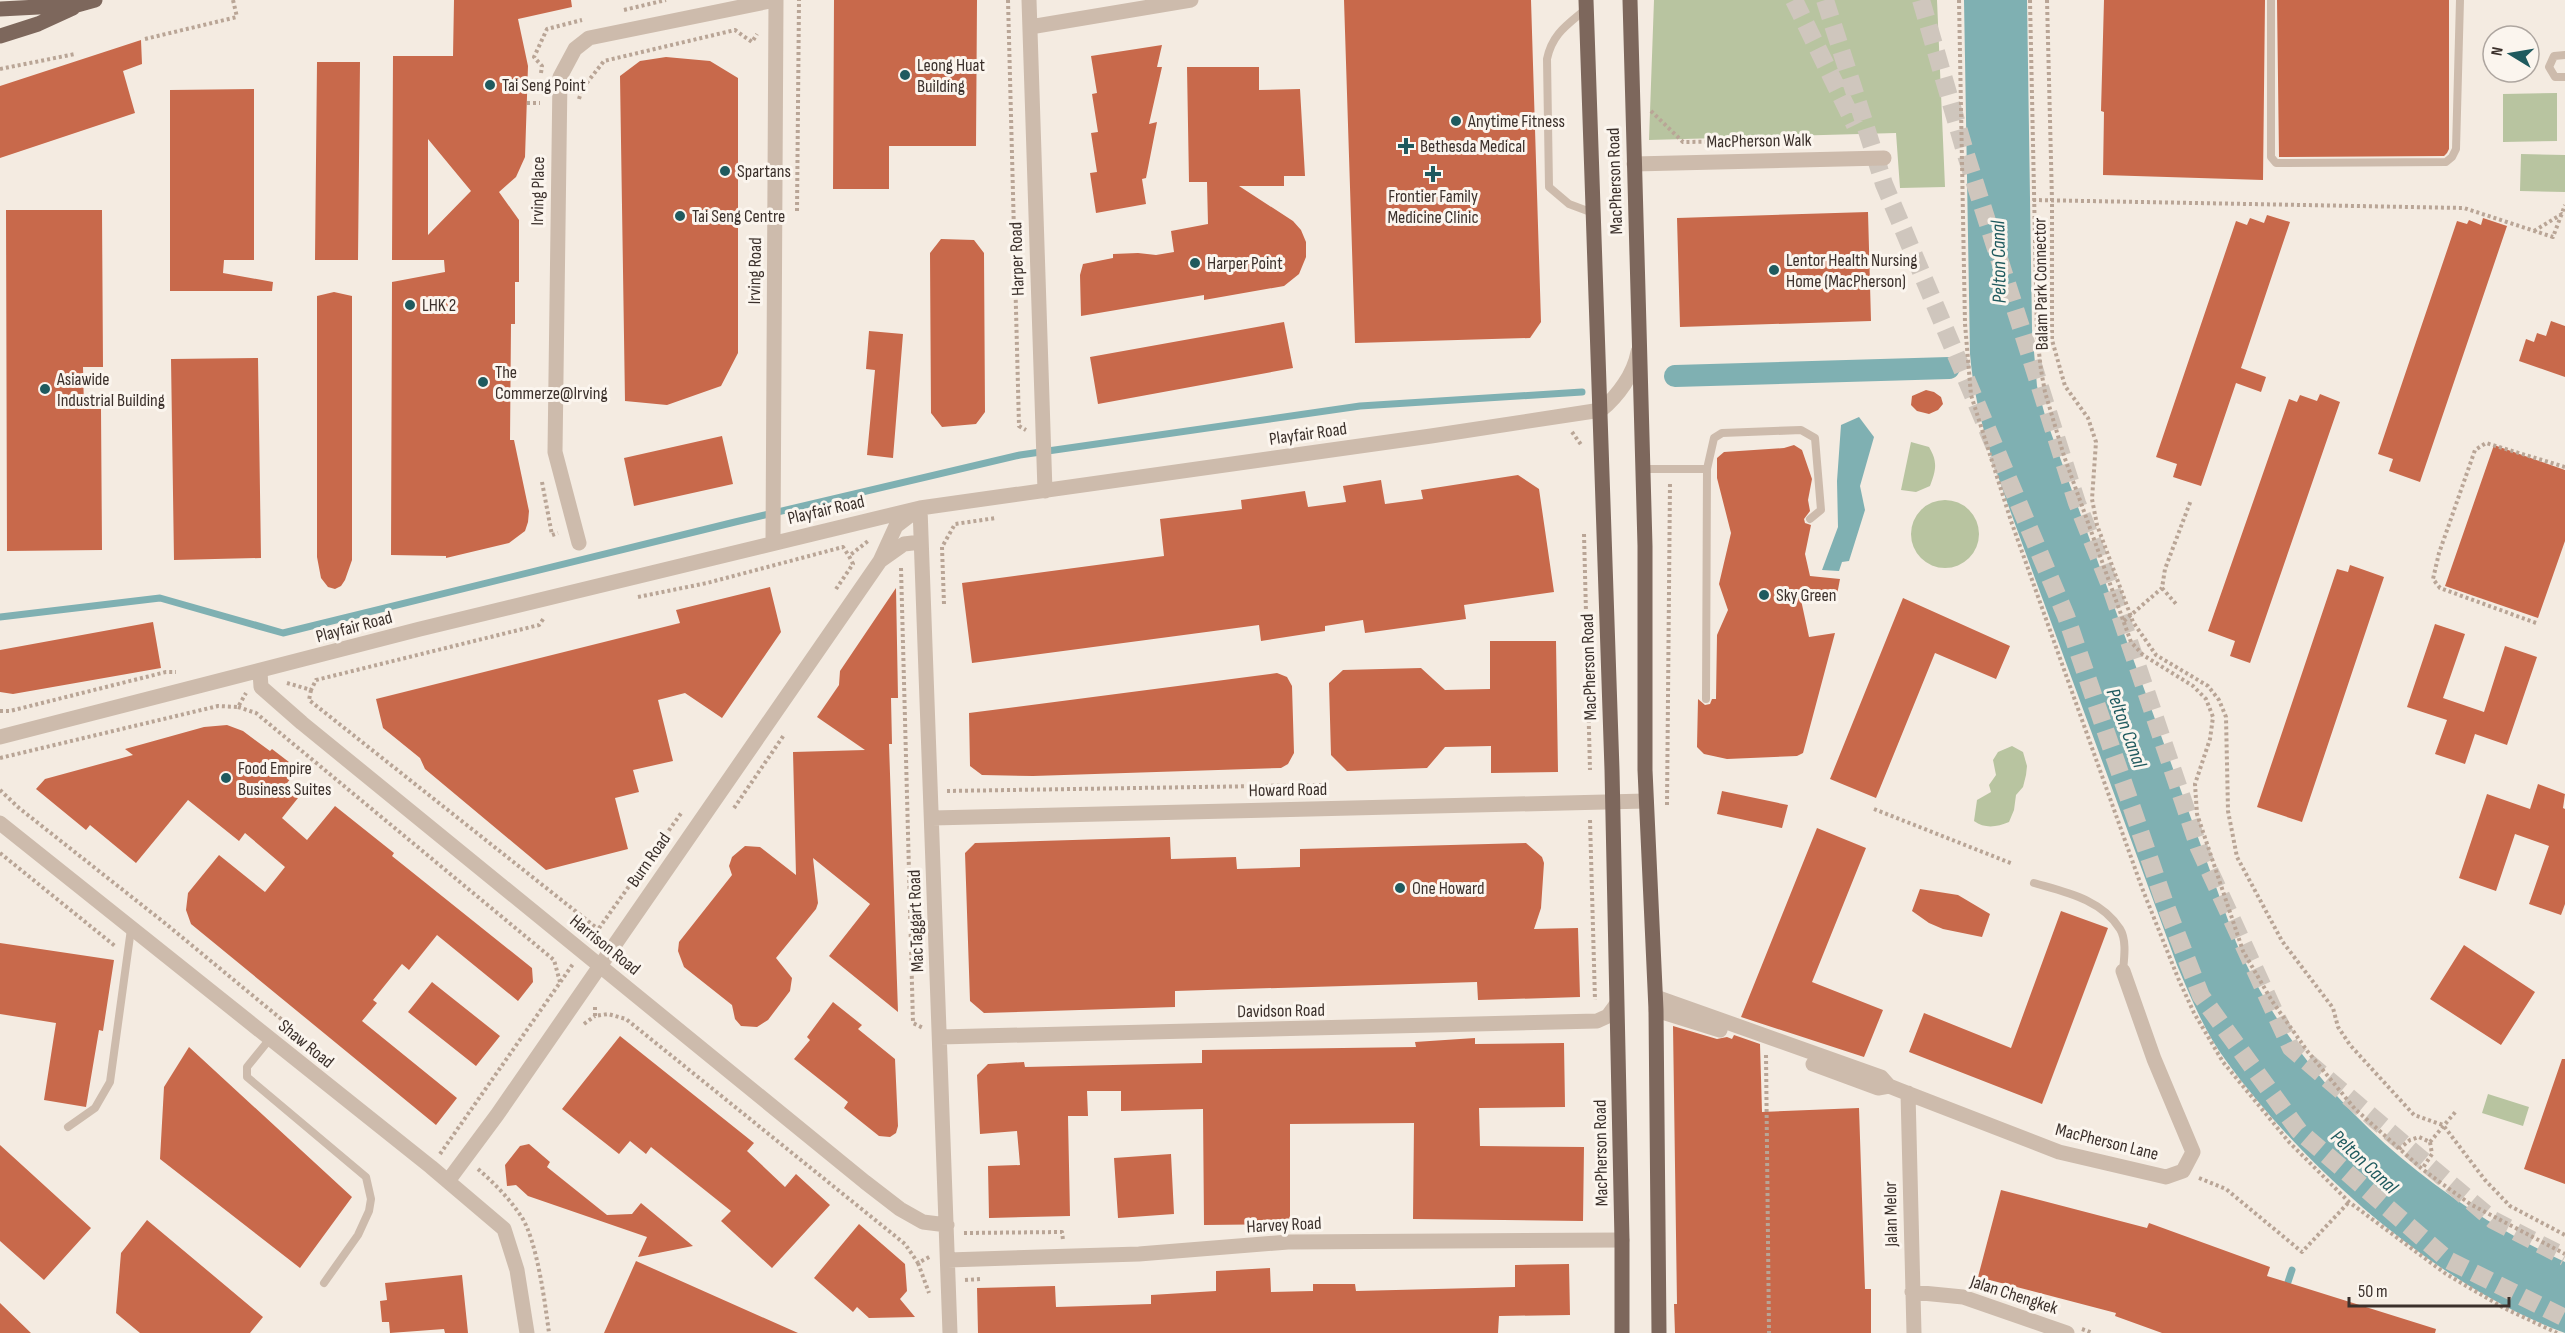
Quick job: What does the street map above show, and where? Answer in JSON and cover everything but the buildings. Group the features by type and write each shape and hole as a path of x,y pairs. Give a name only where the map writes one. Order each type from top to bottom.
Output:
{"main road":[{"path":"0,36 38,24 77,5 95,0"},
{"name":"MacPherson Road","path":"1630,0 1643,469 1646,801 1656,1004 1659,1333"},
{"path":"0,9 77,5"},
{"name":"MacPherson Road","path":"1586,5 1611,801 1622,1240 1622,1333"}],"street":[{"name":"Irving Road","path":"773,542 776,0"},
{"name":"Irving Place","path":"579,543 555,452 560,77 575,49 589,38 776,0"},
{"name":"Harper Road","path":"1029,0 1045,490"},
{"path":"1030,27 1191,0"},
{"name":"MacPherson Walk","path":"1634,164 1884,158"},
{"path":"1600,410 1612,400 1636,365 1639,346"},
{"name":"Playfair Road","path":"0,737 260,679 773,542 920,508 1600,410"},
{"name":"MacTaggart Road","path":"920,508 950,1333"},
{"name":"Burn Road","path":"448,1181 497,1115 880,561 896,526 920,508"},
{"name":"Burn Road","path":"880,561 904,544 921,542"},
{"name":"Harrison Road","path":"260,679 582,952 900,1209 923,1222 947,1225"},
{"name":"Howard Road","path":"932,818 1646,801"},
{"name":"Shaw Road","path":"0,823 274,1044 431,1167 504,1229 517,1270 527,1333"},
{"path":"2123,971 2154,1059 2193,1152 2183,1171"},
{"name":"MacPherson Lane","path":"1656,1004 1881,1077 1889,1086 2059,1152 2166,1177 2183,1171"},
{"name":"Davidson Road","path":"940,1036 1597,1021 1608,1016 1616,1005"},
{"name":"MacPherson Lane","path":"1704,1019 1766,1047 1878,1088 1889,1086"},
{"name":"Jalan Melor","path":"1908,1093 1914,1333"},
{"name":"Harvey Road","path":"948,1254 1140,1254 1288,1242 1622,1240"},
{"name":"Jalan Chengkek","path":"1912,1292 1963,1297 2067,1333"}],"lane":[{"path":"2271,0 2271,157 2276,163 2298,163 2446,162 2452,157 2456,149 2460,0"},
{"path":"1586,5 1550,43 1549,187 1569,204 1593,213"},
{"path":"2565,55 2553,53 2549,63 2550,71 2555,77 2565,77"},
{"path":"1706,699 1707,469 1714,438 1722,433 1801,429 1815,438 1821,510 1810,519"},
{"path":"1643,469 1707,469"},
{"path":"2034,883 2095,903 2121,930 2124,945 2123,971"},
{"path":"68,1127 95,1108 110,1082 132,929"},
{"path":"274,1044 247,1067 247,1077 280,1107 353,1165 366,1177 370,1190 371,1199 365,1222 324,1283"}],"path":[{"path":"146,39 237,17 233,0"},
{"path":"797,211 798,0"},
{"path":"1008,0 1019,426 1043,438"},
{"path":"1959,0 1965,324 1971,395 1980,429 2142,888 2194,1013 2223,1062 2289,1142 2349,1202 2446,1274 2504,1308 2557,1333"},
{"path":"2030,0 2037,334 2045,392 2077,494 2132,642 2143,655 2193,686 2206,699 2213,717 2210,739 2195,784 2197,814 2243,951 2272,1001 2307,1052 2355,1109 2422,1169 2470,1204 2564,1252"},
{"name":"Balam Park Connector","path":"2047,0 2052,200 2052,340 2065,386 2088,418 2096,442 2092,499 2097,525 2130,615 2156,655 2208,686 2219,700 2226,717 2228,811 2237,857 2282,941 2333,1008 2338,1027 2350,1046 2414,1115 2443,1125"},
{"path":"576,108 582,89 604,61 735,30 752,42 760,29 763,39"},
{"path":"0,69 75,54"},
{"path":"527,103 540,103"},
{"path":"1649,110 1683,142 1766,141"},
{"path":"2033,200 2464,208 2553,237 2564,214 2565,205"},
{"path":"2534,231 2564,214"},
{"path":"1566,431 1572,432 1581,443 1582,454"},
{"path":"2536,622 2440,588 2433,579 2439,553 2475,450 2486,443 2565,467"},
{"path":"2124,621 2162,588 2165,569 2191,500"},
{"path":"943,562 942,547 955,524 1003,517"},
{"path":"1584,525 1590,770"},
{"path":"849,556 870,540"},
{"path":"628,599 707,584 843,548 853,564 834,592"},
{"path":"901,564 913,1023 940,1036"},
{"path":"2162,588 2176,603"},
{"path":"548,614 539,625 316,680 309,700 598,929 618,938"},
{"path":"238,707 247,692 260,679 280,681 311,690"},
{"path":"0,758 218,706 238,707 256,713 554,960 560,982"},
{"path":"932,791 1326,784"},
{"path":"0,790 19,808 166,924 292,1028 274,1044"},
{"path":"431,1167 687,804"},
{"path":"1874,809 2013,864"},
{"path":"1590,820 1595,1000"},
{"path":"0,854 128,956"},
{"path":"612,975 594,999 595,1016 608,1014 626,1019 905,1244 918,1263 948,1254"},
{"path":"1766,1047 1769,1333"},
{"path":"2422,1169 2432,1154 2430,1142 2457,1110"},
{"path":"2443,1125 2485,1180 2510,1206 2565,1235"},
{"path":"2399,1149 2410,1140 2419,1137 2430,1142"},
{"path":"2183,1171 2226,1189 2302,1252 2349,1202"}],"green space":[{"path":"1654,0 1937,0 1945,187 1900,188 1896,133 1649,140"},
{"path":"2557,93 2557,141 2503,142 2503,94"},
{"path":"2521,154 2565,155 2565,192 2520,191"},
{"path":"1911,442 1929,447 1935,462 1935,471 1930,486 1916,492 1901,490"},
{"path":"1945,500 1958,503 1969,510 1976,521 1979,534 1976,547 1969,558 1958,565 1945,568 1932,565 1921,558 1914,547 1911,534 1914,521 1921,510 1932,503"},
{"path":"2012,746 2023,752 2027,766 2023,787 2016,795 2014,810 2009,822 1991,826 1978,824 1974,821 1977,800 1991,792 1989,785 1996,775 1993,760 1998,752"},
{"path":"2488,1094 2529,1107 2523,1126 2482,1113"}],"water":[{"name":"Pelton Canal","path":"1964,0 2027,0 2032,329 2037,386 2046,419 2236,942 2262,994 2294,1043 2331,1089 2372,1131 2416,1170 2464,1205 2514,1236 2565,1262 2565,1333 2517,1312 2470,1286 2423,1255 2378,1221 2296,1144 2259,1103 2219,1051 2193,1003 2011,513 1980,416 1970,354"},
{"path":"1859,417 1874,437 1860,486 1865,510 1849,561 1842,562 1839,571 1822,570 1838,527 1837,481 1841,425"}],"waterway":[{"path":"1675,376 1949,368"},
{"path":"0,617 160,598 283,633 1020,455 1360,406 1582,392"},
{"path":"2285,1291 2292,1270"}],"tunnel":[{"path":"1794,0 1855,125"},
{"path":"1825,0 1884,184 2066,616 2165,904 2201,996 2299,1131 2448,1260 2565,1318"},
{"path":"1921,0 1966,155 2077,503 2111,588 2199,848 2291,1048 2493,1220 2565,1257"}],"place":[{"name":"Leong Huat Building","path":"905,75"},
{"name":"Tai Seng Point","path":"490,85"},
{"name":"Anytime Fitness","path":"1456,121"},
{"name":"Bethesda Medical","path":"1406,146"},
{"name":"Spartans","path":"725,171"},
{"name":"Frontier Family Medicine Clinic","path":"1433,174"},
{"name":"Tai Seng Centre","path":"680,216"},
{"name":"Harper Point","path":"1195,263"},
{"name":"Lentor Health Nursing Home (MacPherson)","path":"1774,270"},
{"name":"LHK 2","path":"410,305"},
{"name":"The Commerze@Irving","path":"483,382"},
{"name":"Asiawide Industrial Building","path":"45,389"},
{"name":"Sky Green","path":"1764,595"},
{"name":"Food Empire Business Suites","path":"226,778"},
{"name":"One Howard","path":"1400,888"}]}
